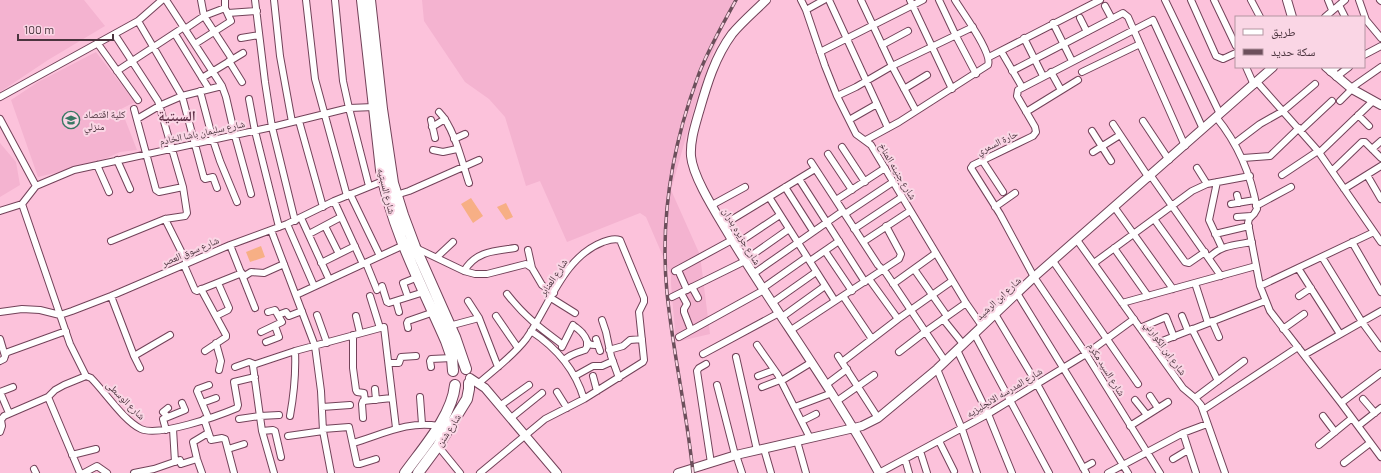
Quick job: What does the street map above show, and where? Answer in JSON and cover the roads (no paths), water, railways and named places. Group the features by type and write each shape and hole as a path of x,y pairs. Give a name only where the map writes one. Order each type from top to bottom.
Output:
{"main road":[{"name":"شارع السبتيه","path":"362,0 383,181 389,204 404,245 446,341 452,358 453,371"},
{"name":"شارع السبتيه","path":"370,0 390,171 396,195 415,247 455,337 466,369"},
{"path":"458,368 466,369 470,373 473,381 462,387 454,385 451,378 453,371 458,368"},
{"name":"شارع شنن","path":"418,473 438,446 467,399 469,389 473,381"},
{"name":"شارع شنن","path":"405,473 438,426 451,404 454,385"}],"street":[{"path":"0,98 138,21 162,0"},
{"path":"166,0 222,86 251,194"},
{"path":"201,0 204,16 231,60 242,82"},
{"path":"195,44 231,22 225,0"},
{"path":"255,0 272,127 295,221"},
{"path":"274,0 280,56 292,122"},
{"path":"306,0 315,79 324,115 348,195 380,256"},
{"path":"336,0 343,80 369,186"},
{"name":"شارع جزيره بدران","path":"766,0 741,24 719,55 705,89 692,136 690,146 693,168 723,225 753,274 838,401 879,473"},
{"name":"شارع جنينه المناخ","path":"801,0 837,96 856,134 871,144 966,303 982,326"},
{"path":"806,10 824,0"},
{"path":"829,0 888,128"},
{"path":"861,0 892,66 916,111"},
{"path":"820,52 911,3 923,0"},
{"path":"939,0 976,74"},
{"path":"866,140 952,89 988,65 989,57 973,27 955,0"},
{"path":"989,57 1100,0"},
{"path":"1165,0 1218,116 1235,143 1250,176 1256,203 1256,212 1249,218 1249,226 1260,286 1265,301 1270,311 1283,329 1380,455"},
{"path":"1191,0 1216,56 1223,59 1235,53"},
{"path":"1214,0 1235,44"},
{"path":"1251,0 1259,16"},
{"path":"1287,0 1291,16"},
{"path":"1328,0 1332,10"},
{"path":"1326,16 1345,0"},
{"path":"1359,0 1365,16"},
{"path":"911,3 952,89"},
{"path":"1339,5 1344,16"},
{"path":"1105,6 1112,19"},
{"path":"117,71 204,16 227,10 257,11"},
{"path":"1012,71 1123,13 1126,14 1185,146"},
{"path":"1365,17 1381,38"},
{"path":"1080,18 1087,32"},
{"path":"1001,51 1021,87 1153,20 1203,129"},
{"path":"138,21 182,96 204,178 213,177 217,188"},
{"path":"1053,24 1072,61"},
{"path":"837,96 892,66 973,27"},
{"path":"882,45 908,31"},
{"path":"111,241 166,218 187,215 183,188 160,111 160,106 156,97 115,34"},
{"path":"175,34 209,89"},
{"path":"241,38 259,35"},
{"path":"1024,38 1043,76"},
{"path":"98,44 138,100"},
{"path":"1082,72 1140,44"},
{"path":"1365,52 1381,46"},
{"path":"202,78 243,53"},
{"path":"1340,100 1351,88 1381,67"},
{"path":"1247,68 1255,83 1300,129 1319,152 1381,242"},
{"name":"شارع ابن الرشيد","path":"678,473 736,455 862,426 878,418 937,369 1034,277 1115,208 1272,68"},
{"path":"1332,71 1344,68"},
{"path":"1332,71 1351,88 1381,105"},
{"path":"1051,72 1061,90"},
{"path":"904,89 928,75"},
{"path":"1026,112 1078,80"},
{"path":"1235,143 1260,124 1283,111 1315,84"},
{"path":"136,119 182,96 222,86"},
{"name":"حارة السمري","path":"1021,87 1016,92 1017,96 1036,130 1035,134 972,165 971,168 995,207 1034,277"},
{"path":"200,91 212,140 237,202"},
{"path":"249,99 255,131 279,227"},
{"path":"1243,158 1270,156 1332,101"},
{"path":"1282,175 1319,152 1372,101"},
{"path":"849,120 877,104"},
{"name":"شارع سليمان باشا الخادم","path":"22,204 36,186 74,170 172,148 235,136 349,108 374,107"},
{"path":"134,109 158,192 183,188"},
{"path":"439,112 445,119 454,139 469,183"},
{"path":"1358,115 1369,126"},
{"path":"0,119 36,186"},
{"path":"432,127 445,119"},
{"path":"431,120 435,138"},
{"path":"299,121 323,207"},
{"path":"1144,121 1169,160"},
{"path":"1113,124 1221,276"},
{"path":"1092,131 1111,161"},
{"path":"454,139 465,134"},
{"path":"1093,152 1120,135"},
{"path":"1372,149 1381,141"},
{"path":"1332,171 1361,143 1365,142 1381,158"},
{"path":"432,150 443,152 463,143"},
{"path":"842,147 865,182"},
{"path":"828,154 852,190"},
{"path":"117,160 130,189"},
{"path":"396,195 464,168 479,160"},
{"path":"982,160 1003,192"},
{"path":"811,162 878,265 893,284 945,361"},
{"path":"97,165 109,192"},
{"path":"1344,189 1381,166"},
{"path":"836,200 885,168"},
{"path":"1197,168 1207,184"},
{"path":"723,225 815,169"},
{"path":"1367,175 1381,199"},
{"path":"1094,263 1192,191 1207,184 1250,176"},
{"path":"799,179 826,222 867,281 898,319"},
{"name":"شارع سوق العصر","path":"60,315 111,296 230,245 295,221 334,201 383,181"},
{"path":"753,274 826,222 893,182"},
{"path":"1217,182 1209,220 1222,248"},
{"path":"712,205 745,187"},
{"path":"785,187 813,231"},
{"path":"1231,204 1256,203 1291,188"},
{"path":"995,207 1015,193"},
{"path":"1237,195 1239,203"},
{"path":"854,229 902,196"},
{"path":"769,197 835,301"},
{"path":"334,201 355,246 387,302 389,303 424,292"},
{"path":"0,211 22,204 70,344 86,376 64,385 48,397 9,413 2,418 0,432"},
{"path":"1115,208 1173,289"},
{"path":"863,242 910,211"},
{"path":"698,298 687,290 676,270 734,242 780,215"},
{"path":"1237,217 1252,216"},
{"path":"308,234 341,217"},
{"path":"166,218 195,290 197,291 251,272 264,273 284,264"},
{"path":"301,218 329,279"},
{"path":"1154,219 1186,263 1189,263 1204,252"},
{"path":"287,224 314,286"},
{"path":"325,226 339,254"},
{"path":"791,330 899,259 901,254 886,226"},
{"path":"1215,234 1249,226"},
{"path":"672,297 745,260 789,229"},
{"path":"271,230 315,346 323,430 331,473"},
{"path":"1260,286 1374,232"},
{"name":"شارع العنابر","path":"473,381 498,367 518,348 531,331 552,295 574,262 600,243 616,238 620,240 644,298 644,302 639,312 644,360 641,364 619,378"},
{"name":"شارع ابن الكوارني","path":"1077,240 1183,388 1195,398 1204,410 1207,424 1224,473"},
{"path":"678,337 763,289 808,259 825,251 839,241"},
{"path":"437,257 453,242"},
{"path":"1209,258 1213,253 1222,248 1252,242"},
{"path":"1352,242 1381,292"},
{"path":"230,245 255,308"},
{"path":"296,295 404,245"},
{"path":"321,263 355,246"},
{"path":"415,247 464,271 475,274 487,274 522,265 530,266 532,268"},
{"path":"464,271 467,265 478,256 491,251 515,248"},
{"path":"1114,248 1148,296"},
{"path":"528,250 532,268 538,280 552,295 575,313"},
{"path":"825,251 852,291"},
{"path":"893,284 936,253"},
{"path":"1322,257 1362,322 1381,348"},
{"path":"1052,262 1138,384"},
{"path":"1122,303 1256,266"},
{"path":"1298,268 1340,334"},
{"path":"914,269 932,295 960,347 1012,473"},
{"path":"772,303 816,272"},
{"path":"408,297 403,283 418,277"},
{"name":"شارع السيد مكرم","path":"1034,277 1086,354 1160,473"},
{"path":"878,418 840,359 872,339 952,280"},
{"path":"216,316 229,308 218,283"},
{"path":"1195,283 1210,322 1219,337"},
{"path":"703,354 780,315 826,286"},
{"path":"1299,296 1311,288"},
{"path":"201,289 226,336 205,350"},
{"path":"687,290 687,304 684,312 691,330"},
{"path":"1017,293 1128,473"},
{"path":"508,294 516,305 535,324 563,345"},
{"path":"111,296 140,368"},
{"path":"370,296 382,328 396,428"},
{"path":"843,296 872,339"},
{"path":"396,301 399,312"},
{"path":"468,301 479,318 498,367"},
{"path":"1152,345 1265,301"},
{"path":"899,352 966,303"},
{"path":"0,312 22,309 40,310 60,315"},
{"path":"261,332 282,322 275,310 268,312"},
{"path":"278,315 286,312 289,316 302,311"},
{"path":"408,328 408,321 434,312"},
{"path":"1304,355 1381,312"},
{"path":"995,314 1037,384 1085,470 1092,463"},
{"path":"1283,329 1304,314"},
{"path":"316,315 327,343"},
{"path":"356,316 360,333"},
{"path":"496,316 518,348"},
{"path":"1182,316 1218,381"},
{"path":"1140,328 1166,317 1174,337"},
{"path":"450,326 479,318"},
{"name":"شارع المدرسه الانجليزيه","path":"879,473 988,414 1086,354 1134,319"},
{"path":"480,473 545,419 584,399 619,378 609,350 602,320"},
{"path":"559,354 572,326 574,325 590,345 597,342 600,351"},
{"path":"266,342 279,336 275,326"},
{"path":"497,330 503,326"},
{"path":"254,366 295,351 382,328"},
{"path":"0,361 6,357 8,352 66,331"},
{"path":"531,331 546,342 564,360 575,376 584,399"},
{"path":"564,360 576,352 585,350 587,347 586,340 591,333"},
{"path":"974,333 1049,473"},
{"path":"134,356 170,335"},
{"path":"353,335 353,368 356,390 359,393 364,393 365,401 362,403 363,418"},
{"path":"0,339 6,357"},
{"path":"609,350 623,346 630,340 642,339"},
{"path":"216,344 221,361 219,370"},
{"path":"757,345 781,381 810,438"},
{"path":"1204,410 1298,347"},
{"path":"290,416 294,387 295,351"},
{"path":"388,363 399,364 401,357 416,356"},
{"path":"736,357 760,449 770,473"},
{"path":"431,367 431,359 452,358"},
{"path":"575,376 593,366 602,366 613,361"},
{"path":"1195,398 1244,361"},
{"path":"235,367 249,362 254,366 262,430 274,473"},
{"path":"762,387 781,381 812,362"},
{"path":"706,364 697,371 711,463"},
{"path":"827,384 847,369"},
{"path":"937,369 962,429 977,473"},
{"path":"758,376 774,370"},
{"path":"1341,403 1381,373"},
{"path":"838,401 874,375"},
{"name":"شارع الوسطى","path":"86,376 91,378 122,413 140,428 146,430 173,429 237,408 238,405 234,382 255,377"},
{"path":"593,376 597,391"},
{"path":"473,381 485,388 557,473"},
{"path":"209,385 197,390 206,418 208,433 212,440 224,438 234,473"},
{"path":"500,405 529,385"},
{"path":"717,385 742,473"},
{"path":"9,413 0,392 13,387"},
{"path":"375,389 376,400"},
{"path":"557,392 567,408"},
{"path":"511,418 542,393"},
{"path":"795,407 832,393"},
{"path":"1150,396 1158,408"},
{"path":"48,397 80,473 97,466 107,473"},
{"path":"420,397 422,424"},
{"path":"202,403 216,398"},
{"path":"365,401 392,398"},
{"path":"1364,399 1374,413"},
{"path":"1135,400 1147,415"},
{"path":"1130,426 1168,402"},
{"path":"166,430 163,420 185,410 182,403"},
{"path":"322,407 350,405"},
{"path":"168,408 164,411 168,417"},
{"path":"1358,426 1381,408"},
{"path":"802,421 816,414"},
{"path":"239,419 279,415"},
{"path":"1324,416 1335,432"},
{"path":"1319,445 1352,418"},
{"path":"353,443 374,437 396,428 422,424 438,426"},
{"path":"1108,473 1124,466 1183,433 1207,424"},
{"path":"288,436 349,427 358,464 376,459"},
{"path":"173,429 174,462"},
{"path":"262,430 275,431 281,457"},
{"path":"202,473 197,459 194,442 208,433"},
{"path":"1183,433 1196,473"},
{"path":"797,441 806,473"},
{"path":"939,441 954,471"},
{"path":"1344,463 1370,443"},
{"path":"228,449 244,444"},
{"path":"438,446 460,473"},
{"path":"72,455 96,449"},
{"path":"1173,459 1188,450"},
{"path":"920,451 927,473"},
{"path":"134,473 180,460 182,464 197,459"},
{"path":"905,459 909,473"},
{"path":"163,466 165,473"}],"railway":[{"path":"693,473 667,293 665,266 667,211 675,157 688,105 705,58 736,0"}],"place":[{"name":"كلية اقتصاد منزلي","path":"71,120"}],"district":[{"name":"السبتية","path":"177,115"}]}
